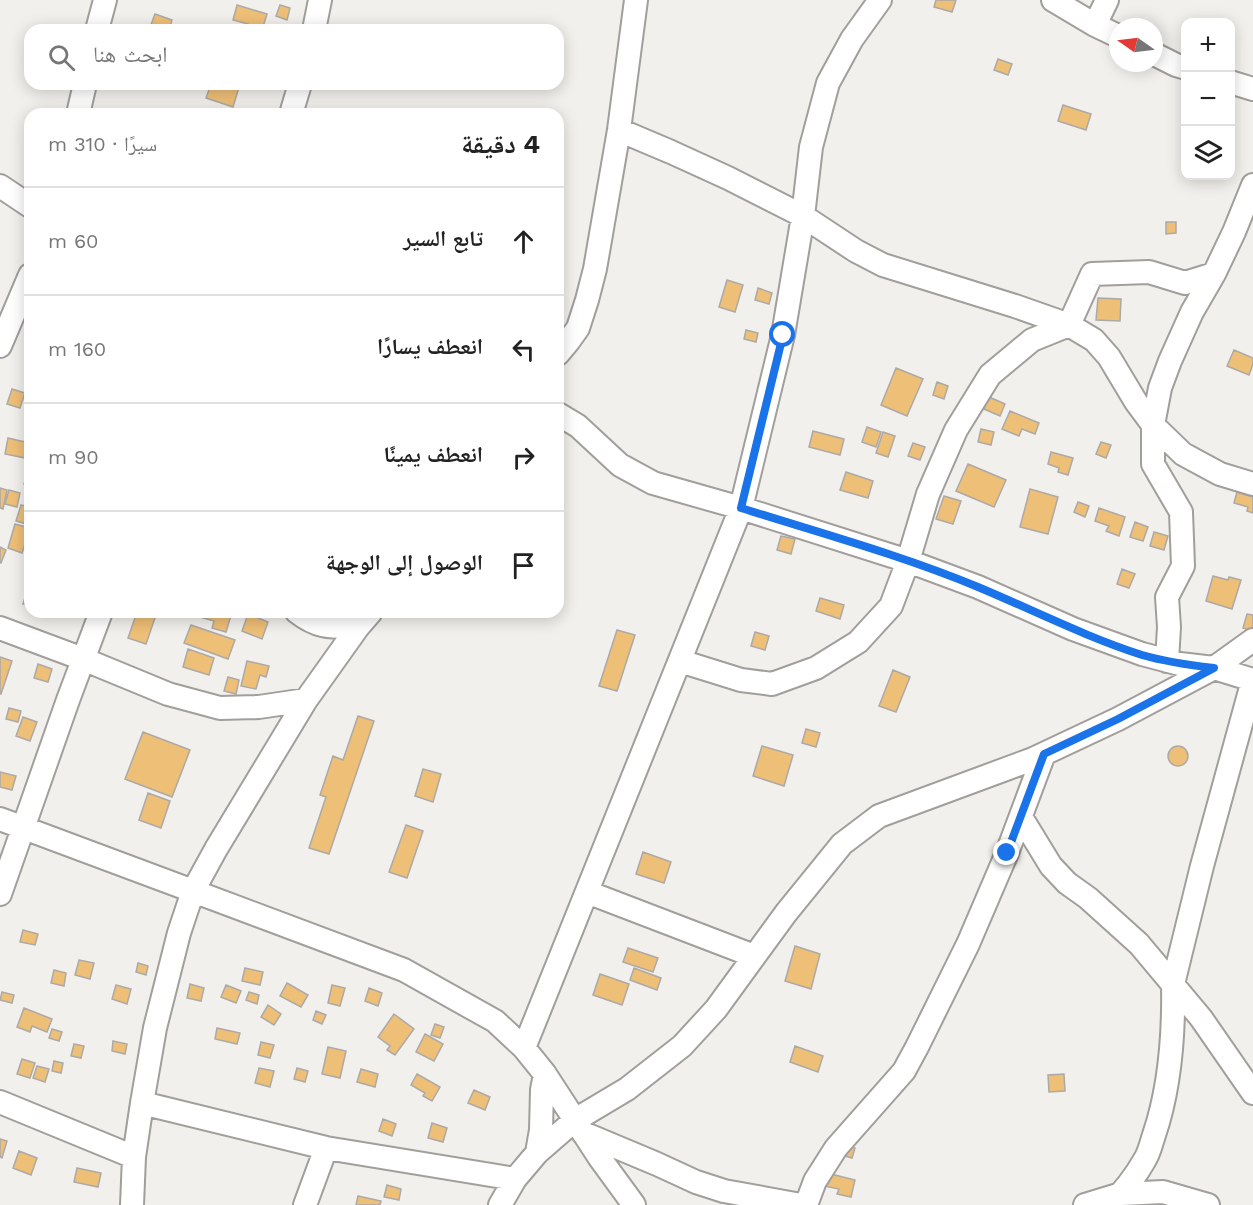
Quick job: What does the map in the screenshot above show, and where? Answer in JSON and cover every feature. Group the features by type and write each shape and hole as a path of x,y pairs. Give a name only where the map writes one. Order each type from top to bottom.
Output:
{"street":[{"path":"99,24 105,0"},
{"path":"315,24 320,0"},
{"path":"564,347 578,328 595,269 619,130 636,0"},
{"path":"524,1048 741,508 783,335 803,216 811,147 828,83 852,39 880,0"},
{"path":"1053,0 1109,32"},
{"path":"1095,25 1107,0"},
{"path":"1163,58 1181,67"},
{"path":"1235,84 1253,89"},
{"path":"79,108 84,90"},
{"path":"293,108 298,90"},
{"path":"619,130 728,178 803,216 856,251 883,265 1069,325 1094,340 1109,357 1153,425 1183,454 1220,474 1253,484"},
{"path":"1167,661 1169,627 1167,597 1183,566 1181,512 1153,464 1153,425 1160,388 1170,361 1192,312 1214,274 1234,232 1253,185"},
{"path":"0,186 24,202"},
{"path":"680,661 741,680 772,684 816,668 858,642 891,606 909,561 928,494 956,430 990,375 1032,340 1069,325 1092,274 1149,272 1185,282 1214,274"},
{"path":"0,345 24,288"},
{"path":"564,418 578,426 620,465 653,483 909,561 978,587 1073,629 1142,654 1180,664 1214,668 1253,680 1202,866 1173,984 1168,1074 1158,1123 1145,1160 1115,1199"},
{"path":"0,894 99,618"},
{"path":"305,618 326,627 364,620"},
{"path":"132,1205 134,1157 155,1028 178,933 193,891 306,700 364,620"},
{"path":"0,628 168,694 220,708 259,707 306,700"},
{"path":"500,1205 515,1179 537,1153 579,1127 682,1046 716,1009 786,913 842,844 879,816 1044,754 1118,719 1214,668 1253,640"},
{"path":"579,1127 696,1182 724,1191 803,1205 836,1148 904,1071 968,944 1021,817 1044,754"},
{"path":"1021,817 1051,866 1067,883 1088,897 1139,944 1202,1018 1253,1093"},
{"path":"0,819 404,970 495,1021 524,1048 545,1074 605,1167 634,1205"},
{"path":"587,891 754,956"},
{"path":"537,1153 545,1074"},
{"path":"0,1102 134,1157"},
{"path":"142,1103 326,1148 515,1179"},
{"path":"305,1205 326,1148"},
{"path":"1085,1205 1163,1192 1208,1205"}],"building":[{"path":"936,0 956,0 952,12 934,7"},
{"path":"237,5 267,14 264,24 248,24 233,20"},
{"path":"280,5 290,8 287,20 276,16"},
{"path":"155,14 172,20 171,24 151,24"},
{"path":"998,59 1012,64 1008,75 994,70"},
{"path":"209,90 238,90 233,107 206,98"},
{"path":"1063,105 1091,114 1086,130 1058,121"},
{"path":"1166,222 1176,222 1176,233 1166,234"},
{"path":"727,280 743,285 735,312 719,307"},
{"path":"758,288 772,293 769,304 755,300"},
{"path":"1098,298 1121,299 1120,321 1096,320"},
{"path":"746,330 758,333 756,342 744,339"},
{"path":"1234,350 1253,358 1249,375 1227,366"},
{"path":"896,368 923,379 907,416 881,405"},
{"path":"937,382 948,386 944,399 933,395"},
{"path":"12,389 24,393 20,408 7,404"},
{"path":"989,397 1005,404 1000,416 984,409"},
{"path":"1010,411 1039,423 1035,434 1022,429 1019,436 1002,429"},
{"path":"867,427 881,432 876,447 862,442"},
{"path":"981,429 994,432 991,445 978,442"},
{"path":"813,431 844,439 840,455 809,447"},
{"path":"883,432 895,436 888,457 876,453"},
{"path":"8,438 24,442 24,458 5,454"},
{"path":"1101,442 1111,445 1106,458 1096,454"},
{"path":"913,443 925,447 920,460 908,456"},
{"path":"1051,452 1073,458 1068,475 1058,472 1059,468 1048,464"},
{"path":"968,464 1006,480 994,507 956,491"},
{"path":"846,472 873,481 868,498 840,490"},
{"path":"0,488 7,490 3,509 0,508"},
{"path":"1030,489 1058,497 1048,534 1020,527"},
{"path":"9,490 20,493 17,507 5,504"},
{"path":"1237,492 1253,497 1253,513 1247,511 1248,507 1234,503"},
{"path":"944,496 961,501 953,524 936,519"},
{"path":"1078,502 1089,506 1085,517 1074,512"},
{"path":"21,505 24,506 24,523 16,521"},
{"path":"1099,508 1125,517 1119,536 1106,531 1109,526 1095,521"},
{"path":"1135,522 1148,527 1143,541 1130,537"},
{"path":"15,524 24,526 22,553 8,548"},
{"path":"1154,532 1168,536 1164,550 1150,546"},
{"path":"781,536 795,539 791,554 777,550"},
{"path":"0,547 6,550 1,563 0,563"},
{"path":"1122,569 1135,574 1129,588 1117,584"},
{"path":"1213,576 1228,580 1229,577 1241,580 1232,609 1206,601"},
{"path":"820,598 844,605 840,619 816,611"},
{"path":"1247,614 1253,615 1253,631 1243,628"},
{"path":"135,618 155,618 146,644 128,638"},
{"path":"204,618 230,618 226,632 212,628 214,621"},
{"path":"247,618 258,618 268,622 262,639 242,631"},
{"path":"191,625 235,640 228,659 184,643"},
{"path":"617,630 635,635 617,691 599,686"},
{"path":"755,632 769,636 765,650 751,646"},
{"path":"188,649 214,658 209,675 183,667"},
{"path":"0,657 12,661 1,694 0,694"},
{"path":"247,661 269,666 266,677 260,675 256,689 241,686"},
{"path":"38,664 52,669 48,682 34,678"},
{"path":"893,670 910,677 896,712 879,706"},
{"path":"228,677 239,680 236,694 224,691"},
{"path":"9,708 21,711 18,722 6,719"},
{"path":"358,716 374,721 329,854 309,848 326,797 320,795 333,756 343,760"},
{"path":"23,717 37,722 30,741 16,736"},
{"path":"806,729 820,733 816,747 802,743"},
{"path":"143,732 190,750 172,797 125,779"},
{"path":"762,746 793,755 784,786 753,776"},
{"path":"1178,746 1185,749 1188,756 1185,763 1178,766 1171,763 1168,756 1171,749"},
{"path":"423,769 441,774 433,802 415,796"},
{"path":"0,772 16,776 12,790 0,787"},
{"path":"148,793 170,801 161,828 139,820"},
{"path":"406,825 423,831 407,878 389,872"},
{"path":"643,852 671,862 664,883 636,874"},
{"path":"23,930 38,934 35,945 20,942"},
{"path":"795,946 820,954 811,989 785,981"},
{"path":"628,948 658,958 653,972 623,962"},
{"path":"79,960 94,963 90,979 75,975"},
{"path":"138,963 148,966 146,975 136,972"},
{"path":"245,968 263,972 260,985 242,981"},
{"path":"634,968 661,978 657,990 630,980"},
{"path":"54,970 66,973 64,986 51,983"},
{"path":"600,974 629,984 622,1005 593,995"},
{"path":"287,983 308,995 301,1007 280,996"},
{"path":"190,984 204,988 201,1001 187,998"},
{"path":"116,985 131,989 127,1004 112,999"},
{"path":"226,985 241,991 236,1003 221,997"},
{"path":"332,985 345,988 340,1006 328,1003"},
{"path":"369,988 382,993 378,1006 365,1001"},
{"path":"2,992 14,995 12,1003 0,1000"},
{"path":"249,992 259,995 257,1004 246,1000"},
{"path":"268,1005 281,1014 274,1025 261,1017"},
{"path":"24,1008 52,1019 47,1032 32,1026 30,1032 17,1027"},
{"path":"316,1011 326,1015 322,1024 313,1020"},
{"path":"394,1014 414,1029 395,1055 387,1050 390,1046 378,1037"},
{"path":"435,1024 444,1027 440,1038 431,1035"},
{"path":"217,1028 240,1033 237,1044 215,1039"},
{"path":"52,1029 62,1032 59,1041 49,1038"},
{"path":"425,1034 443,1044 434,1061 416,1052"},
{"path":"113,1041 127,1044 125,1054 112,1051"},
{"path":"261,1042 274,1045 270,1058 258,1055"},
{"path":"74,1044 84,1046 81,1058 71,1056"},
{"path":"795,1046 823,1056 818,1072 790,1062"},
{"path":"328,1047 346,1051 340,1078 322,1074"},
{"path":"22,1059 35,1063 30,1078 17,1074"},
{"path":"54,1061 63,1063 61,1073 52,1071"},
{"path":"37,1066 49,1069 45,1082 33,1078"},
{"path":"259,1068 274,1071 270,1087 255,1083"},
{"path":"297,1068 308,1071 305,1082 294,1079"},
{"path":"361,1069 378,1074 375,1087 357,1082"},
{"path":"417,1074 440,1087 432,1101 423,1096 425,1093 411,1085"},
{"path":"1064,1074 1065,1091 1049,1092 1048,1075"},
{"path":"474,1090 490,1097 485,1110 468,1103"},
{"path":"383,1119 396,1124 392,1136 379,1131"},
{"path":"432,1123 447,1128 443,1142 428,1138"},
{"path":"0,1139 7,1141 2,1158 0,1157"},
{"path":"844,1146 855,1148 852,1158 841,1155"},
{"path":"19,1151 37,1158 31,1175 13,1168"},
{"path":"77,1168 101,1173 98,1187 74,1182"},
{"path":"827,1173 855,1180 851,1197 837,1194 839,1189 824,1186"},
{"path":"387,1185 401,1189 399,1200 384,1197"},
{"path":"358,1196 381,1201 380,1205 356,1205"}],"route":[{"path":"783,335 741,508 909,561 978,587 1073,629 1142,654 1180,664 1214,668 1118,719 1044,754 1007,853"}]}
